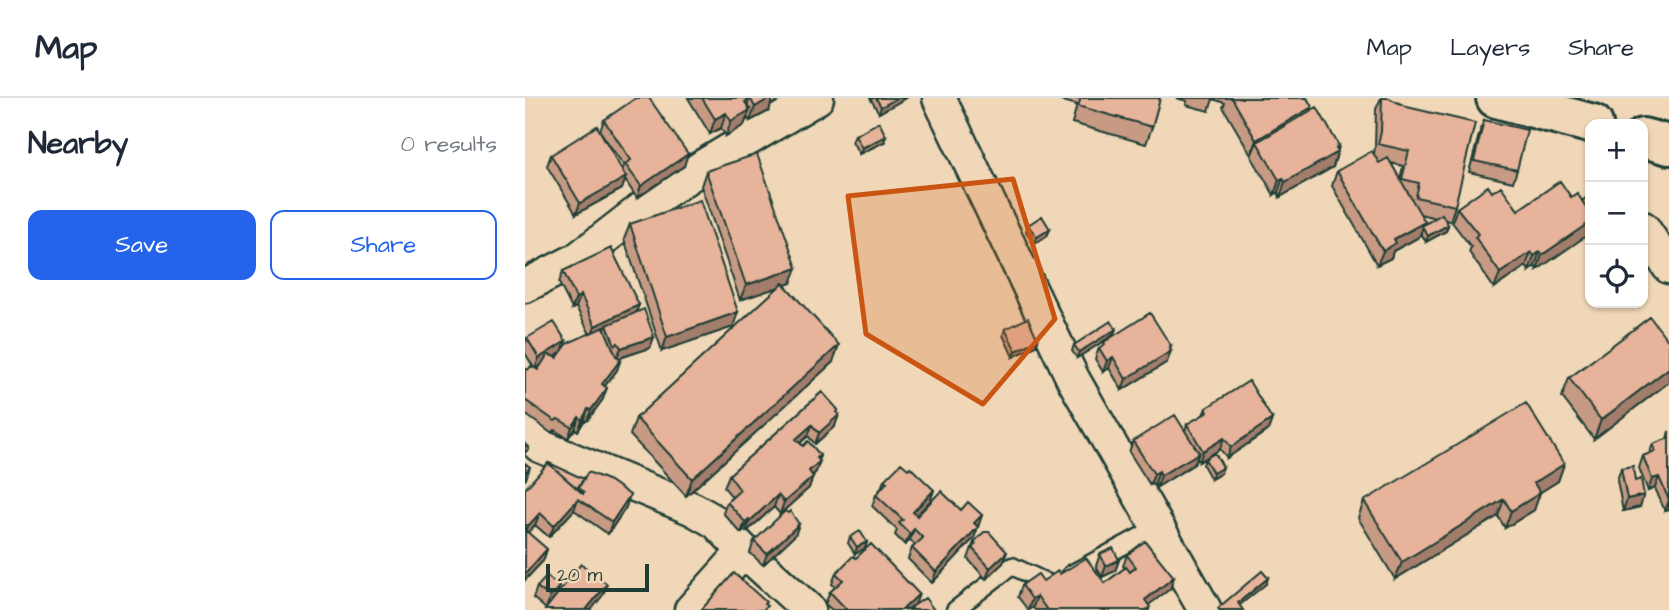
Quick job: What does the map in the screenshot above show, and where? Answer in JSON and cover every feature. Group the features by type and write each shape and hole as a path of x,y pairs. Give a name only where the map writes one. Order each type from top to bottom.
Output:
{"highway":[{"path":"1509,100 1585,129"},
{"path":"1648,139 1669,145"}],"street":[{"path":"525,286 576,260 656,198 705,165 817,98"},
{"path":"939,98 1073,379 1205,610"},
{"path":"1648,236 1669,267"},
{"path":"525,432 540,446 693,509 716,522 809,610"},
{"path":"691,610 744,551"}],"lane":[{"path":"955,610 1011,566 1052,585 1158,527"}],"highlighted area":[{"path":"1013,179 1055,319 983,404 866,334 848,196"}],"building":[{"path":"636,98 649,98 688,154 641,186 625,164 631,160 604,120"},
{"path":"702,98 750,98 745,102 750,110 731,121 726,113 715,119"},
{"path":"750,98 770,98 755,107"},
{"path":"876,98 897,98 881,107"},
{"path":"1081,98 1160,98 1152,127 1078,106"},
{"path":"1232,98 1307,98 1312,107 1256,140"},
{"path":"1382,98 1389,98 1407,107 1475,123 1455,206 1416,197 1419,183 1402,179 1409,151 1378,144"},
{"path":"1317,107 1339,146 1336,148 1338,152 1285,182 1283,178 1279,180 1257,142"},
{"path":"1484,120 1527,130 1517,170 1474,161"},
{"path":"879,122 886,136 862,148 855,135"},
{"path":"597,126 626,177 580,203 551,155"},
{"path":"1372,151 1379,163 1388,158 1425,222 1394,239 1396,243 1383,251 1337,171"},
{"path":"757,154 797,268 746,285 706,171"},
{"path":"1560,181 1571,197 1577,193 1585,205 1585,225 1542,255 1540,252 1534,256 1531,252 1500,273 1475,237 1478,234 1457,208 1488,186 1492,192 1501,186 1518,210"},
{"path":"700,200 738,312 667,337 630,224"},
{"path":"1442,214 1448,225 1428,236 1422,226"},
{"path":"1042,216 1050,229 1037,237 1028,225"},
{"path":"611,248 639,305 595,326 581,295 576,298 563,271"},
{"path":"783,283 839,345 692,479 636,418"},
{"path":"644,309 654,337 621,348 618,343 615,345 607,325"},
{"path":"1150,313 1171,346 1171,351 1126,379 1113,357 1107,361 1099,348 1104,342"},
{"path":"1650,317 1669,342 1669,368 1601,420 1569,378"},
{"path":"1028,318 1038,340 1016,351 1005,329"},
{"path":"1111,321 1116,329 1079,352 1074,345"},
{"path":"554,322 566,341 539,358 527,338"},
{"path":"604,327 616,356 621,359 602,384 607,388 582,420 579,417 572,427 558,419 555,421 525,400 525,368 528,370 531,366 538,370 548,354 557,358 568,343"},
{"path":"1249,381 1272,419 1231,447 1224,438 1203,451 1187,424 1208,412 1206,408"},
{"path":"822,392 838,410 836,412 839,415 819,433 812,425 796,439 803,446 808,441 820,455 817,458 820,461 809,471 813,477 784,502 778,495 750,521 749,519 745,522 727,502 740,490 729,475"},
{"path":"1526,403 1564,464 1534,483 1540,493 1511,511 1504,499 1402,562 1364,501"},
{"path":"1175,415 1199,453 1161,475 1159,471 1154,474 1133,441"},
{"path":"1669,438 1669,500 1659,477 1652,479 1643,456 1655,451 1653,444"},
{"path":"1215,453 1223,467 1213,473 1205,459"},
{"path":"548,463 583,494 578,487 588,472 610,481 630,495 612,522 578,499 554,526 540,513 528,526 525,524 525,489"},
{"path":"901,463 908,469 910,467 934,490 913,512 917,516 941,491 961,510 968,502 982,515 974,523 978,527 936,572 912,548 923,538 914,529 910,534 899,523 903,520 876,495 887,482 884,480"},
{"path":"549,464 584,479 578,489"},
{"path":"1633,466 1635,481 1641,479 1644,495 1627,499 1621,468"},
{"path":"785,511 790,511 799,524 767,554 754,541"},
{"path":"525,530 547,549 525,574"},
{"path":"860,531 867,542 857,547 850,537"},
{"path":"984,532 989,532 1007,552 990,568 972,548"},
{"path":"1145,541 1174,577 1145,600 1150,607 1146,610 1047,610 1037,596 1032,599 1022,585 1038,574 1043,581 1058,571 1060,574 1086,558 1105,583 1126,567 1130,572 1136,567 1127,555"},
{"path":"871,544 919,594 904,608 907,610 847,610 830,592 843,580 836,573 853,556 856,558"},
{"path":"1113,548 1119,560 1106,566 1100,554"},
{"path":"581,564 607,584 586,610 545,610"},
{"path":"1262,571 1268,578 1238,603 1243,610 1219,610 1218,608"},
{"path":"734,573 766,602 764,604 767,606 763,610 701,610"},
{"path":"547,576 559,587 550,597 537,587"},
{"path":"925,598 934,610 910,608"}]}
